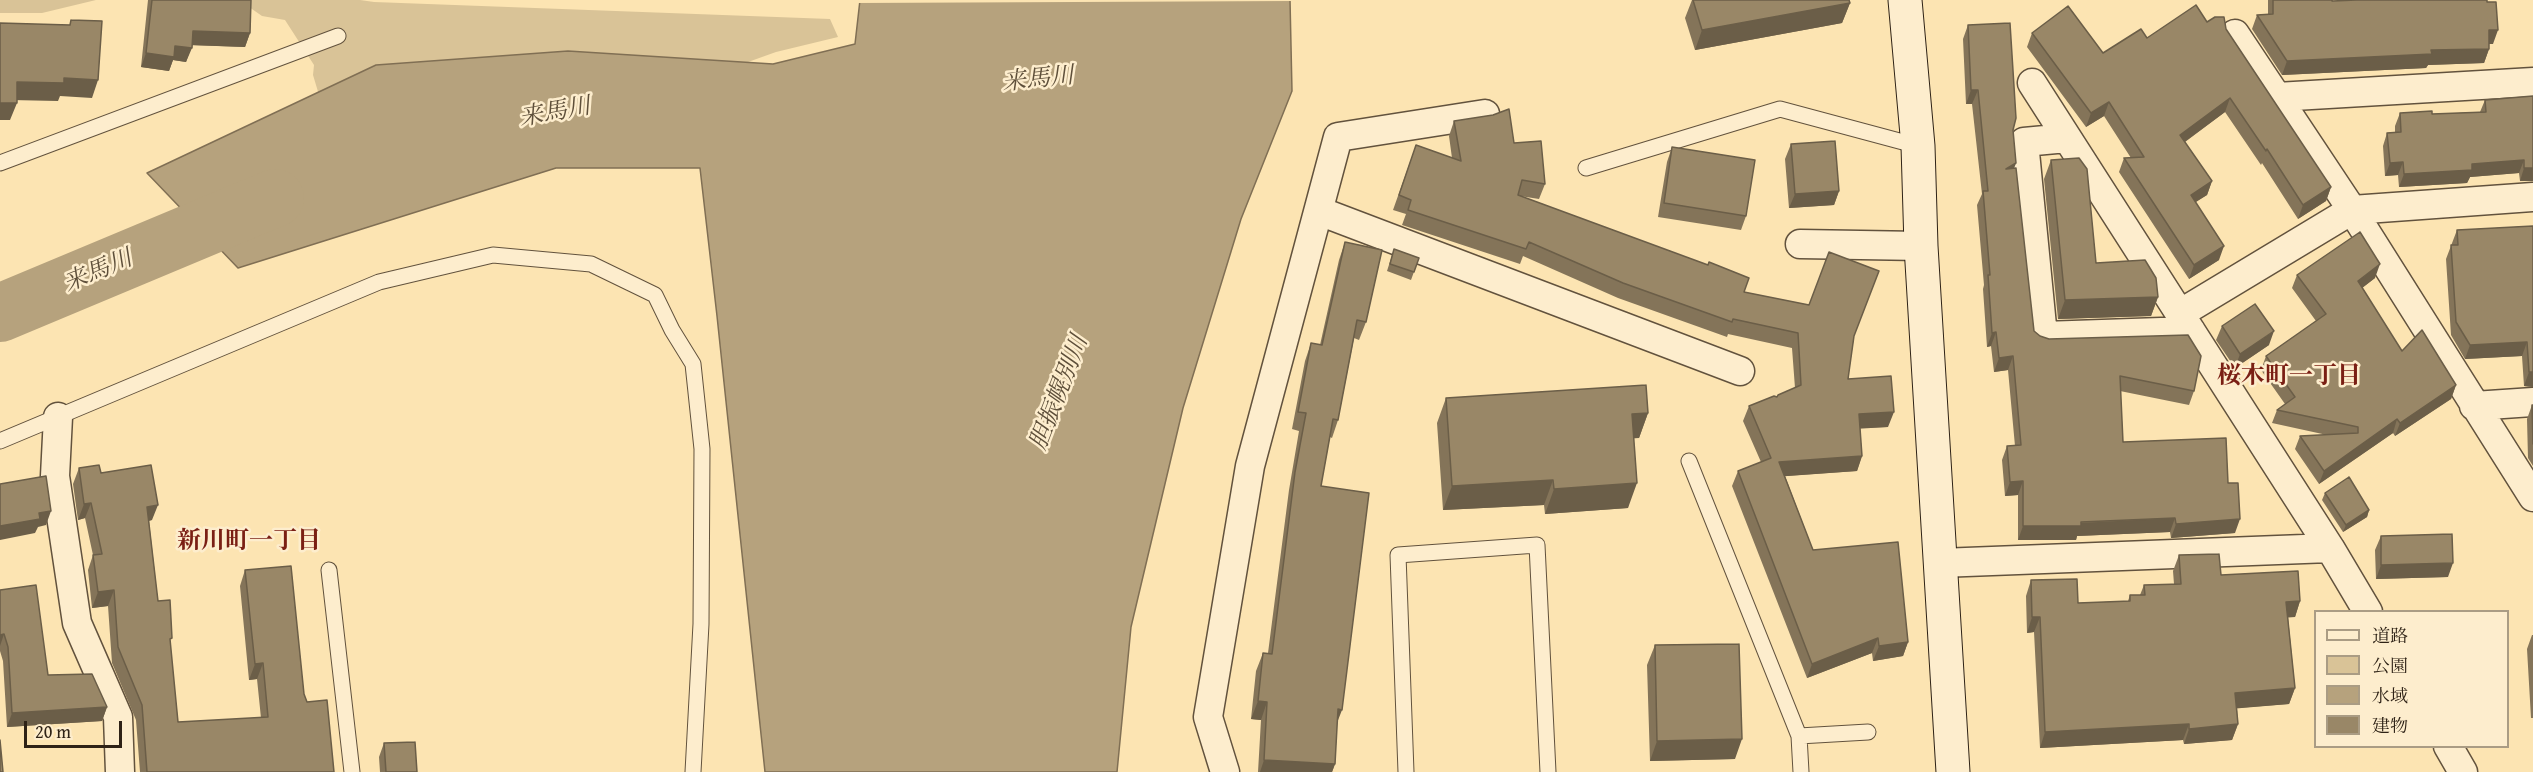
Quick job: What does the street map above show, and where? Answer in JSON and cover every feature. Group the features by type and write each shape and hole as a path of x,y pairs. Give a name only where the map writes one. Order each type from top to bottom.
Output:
{"street":[{"path":"1905,0 1918,146 1921,246 1953,772"},
{"path":"2235,34 2352,210 2533,497"},
{"path":"2277,96 2533,82"},
{"path":"2032,83 2330,548 2367,610"},
{"path":"1225,772 1208,717 1250,466 1338,137 1485,114"},
{"path":"2067,138 2024,142 2043,336 2186,322 2352,210 2533,197"},
{"path":"1319,210 1740,371"},
{"path":"1800,244 1921,246"},
{"path":"2474,406 2533,402"},
{"path":"58,417 55,476 76,623 118,717 120,772"},
{"path":"1940,563 2330,548"},
{"path":"2449,748 2463,772"}],"lane":[{"path":"0,163 338,36"},
{"path":"1586,168 1780,109 1918,146"},
{"path":"0,441 379,282 493,255 591,264 655,295 672,330 693,364 702,449 701,624 693,772"},
{"path":"1689,461 1799,736 1801,772"},
{"path":"1406,772 1398,555 1537,545 1548,772"},
{"path":"328,570 352,772"},
{"path":"1799,736 1868,732"}],"green space":[{"path":"0,0 96,0 42,13 0,13"},
{"path":"239,0 360,0 830,19 838,37 776,52 709,76 322,105 313,75 314,65 285,20 262,16"}],"water":[{"name":"胆振幌別川","path":"860,0 1290,0 1292,91 1241,219 1183,408 1131,627 1117,772 765,772 700,168 556,168 238,268 147,173 376,65 568,51 773,64 855,44"}],"pier":[{"path":"857,0 1293,0 1293,1 856,3"}],"building":[{"path":"152,0 251,0 250,33 193,31 192,48 175,46 174,57 146,53"},
{"path":"1693,0 1849,0 1850,3 1702,30"},
{"path":"2273,0 2487,0 2487,2 2496,2 2498,30 2489,30 2489,49 2431,50 2432,54 2287,61 2257,15 2273,14"},
{"path":"2196,5 2207,22 2215,17 2224,17 2226,29 2331,187 2303,205 2267,149 2266,151 2230,98 2180,135 2212,181 2191,195 2224,246 2194,265 2124,158 2144,157 2109,102 2091,113 2032,33 2068,6 2103,53 2141,29 2147,38"},
{"path":"71,20 102,21 98,80 64,78 64,83 17,82 17,103 0,103 0,23 70,25"},
{"path":"2010,23 2016,118 2013,130 2016,163 2006,169 2016,168 2034,331 2049,339 2188,335 2201,356 2194,391 2120,376 2123,442 2226,438 2228,483 2238,483 2240,519 2176,524 2175,518 2081,522 2081,526 2023,526 2023,481 2010,482 2007,446 2021,445 2013,356 1999,358 1996,332 1992,333 1983,191 1988,191 1978,90 1971,90 1968,25"},
{"path":"2533,96 2533,168 2524,168 2524,160 2472,164 2472,170 2404,174 2403,162 2390,163 2387,133 2401,132 2400,113 2486,112 2485,100"},
{"path":"1509,109 1514,143 1541,141 1545,184 1522,180 1518,195 1749,278 1744,292 1809,305 1829,252 1879,271 1854,336 1848,379 1891,376 1894,412 1859,414 1862,456 1779,462 1813,550 1898,542 1908,642 1879,646 1878,638 1812,664 1738,471 1771,458 1749,406 1774,396 1777,397 1801,385 1798,333 1733,319 1732,322 1623,283 1529,242 1526,249 1408,210 1411,200 1399,195 1416,145 1461,161 1454,121 1493,115"},
{"path":"1835,141 1839,191 1795,194 1791,144"},
{"path":"1672,147 1755,160 1746,216 1664,203"},
{"path":"2079,158 2087,169 2096,263 2145,260 2156,278 2158,297 2065,300 2051,160"},
{"path":"2533,226 2533,372 2529,372 2527,342 2470,345 2456,322 2451,245 2458,245 2457,230"},
{"path":"2360,232 2380,264 2358,281 2402,351 2422,330 2456,385 2400,423 2397,419 2324,471 2300,436 2358,433 2358,427 2277,410 2295,397 2266,356 2326,314 2297,275"},
{"path":"1345,242 1382,250 1366,322 1357,320 1338,420 1333,419 1321,486 1369,493 1342,710 1338,709 1335,764 1264,760 1267,702 1258,701 1263,653 1272,654 1295,472 1306,413 1298,412 1311,343 1322,345"},
{"path":"1394,249 1419,258 1414,272 1390,264"},
{"path":"2255,304 2274,331 2240,354 2222,326"},
{"path":"1646,385 1648,413 1632,414 1637,483 1554,489 1553,480 1452,486 1446,398"},
{"path":"99,465 101,473 151,465 158,505 147,507 158,601 170,600 172,638 170,639 178,722 268,717 263,663 255,664 245,570 291,566 304,694 307,702 327,700 334,772 147,772 142,705 118,647 114,590 98,592 93,555 102,554 91,503 84,504 79,468"},
{"path":"46,476 51,511 39,513 40,519 0,526 0,484"},
{"path":"2349,477 2369,510 2346,525 2325,493"},
{"path":"2452,534 2453,563 2381,565 2381,536"},
{"path":"2219,554 2221,575 2298,571 2300,601 2286,602 2295,688 2235,693 2238,724 2189,729 2189,724 2045,732 2040,617 2032,617 2031,580 2077,579 2078,603 2130,601 2130,595 2145,595 2144,585 2181,584 2179,555"},
{"path":"36,585 48,675 92,674 107,707 12,713 8,647 4,634 0,635 0,590"},
{"path":"1739,644 1742,739 1657,741 1655,645"},
{"path":"0,740 3,772 0,772"},
{"path":"415,742 417,772 386,772 384,743"}],"waterway":[{"name":"来馬川","path":"0,313 275,198"}],"district":[{"name":"桜木町一丁目","path":"2289,377"},
{"name":"新川町一丁目","path":"249,542"}]}
